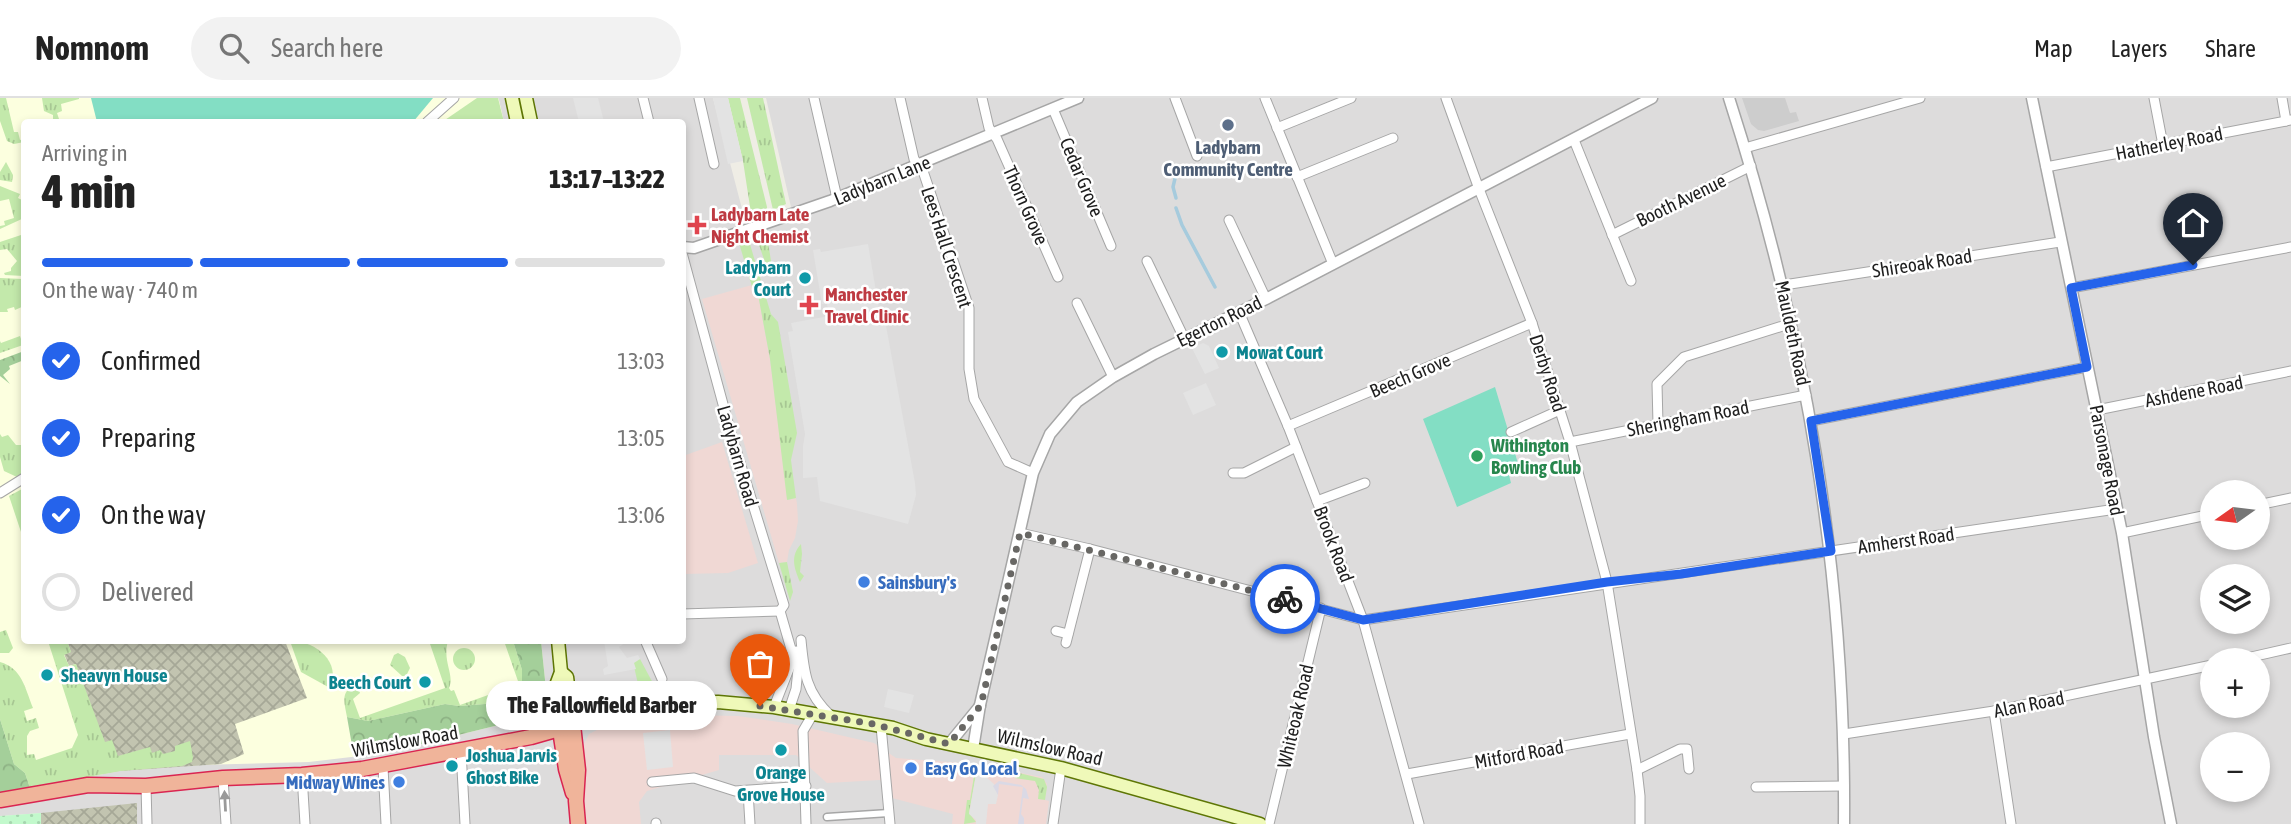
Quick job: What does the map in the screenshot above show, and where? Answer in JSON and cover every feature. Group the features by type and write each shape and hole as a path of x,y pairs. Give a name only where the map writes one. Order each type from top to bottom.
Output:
{"highway":[{"name":"Wilmslow Road","path":"0,800 88,785 146,786 223,778 302,775 383,766 566,727"},
{"path":"566,727 566,769 576,801 578,824"}],"main road":[{"path":"512,98 516,119"},
{"path":"526,98 530,119"},
{"path":"558,644 561,672 567,677 566,727"},
{"name":"Wilmslow Road","path":"566,727 594,718 672,704 718,702 774,707 881,726 1061,768 1242,822 1260,824"}],"street":[{"path":"430,119 454,98"},
{"path":"643,98 648,119"},
{"path":"699,98 714,164"},
{"path":"814,98 837,198"},
{"name":"Lees Hall Crescent","path":"900,98 914,159 923,171 969,308 969,369 974,399 1008,462 1033,473"},
{"name":"Thorn Grove","path":"982,98 989,128 994,133 1058,277"},
{"name":"Ladybarn Lane","path":"686,247 694,248 782,219 919,165 1057,104 1078,98"},
{"path":"1175,98 1196,156"},
{"path":"1265,98 1333,264"},
{"path":"1277,128 1351,98"},
{"name":"Derby Road","path":"1446,98 1532,323 1570,442 1607,582 1637,770 1640,824"},
{"name":"Egerton Road","path":"974,749 981,705 1033,473 1044,444 1062,417 1077,401 1113,377 1184,338 1239,313 1574,141 1652,98"},
{"name":"Mauldeth Road","path":"1729,98 1784,285 1811,421 1831,551 1844,734 1844,824"},
{"path":"1745,148 1920,98"},
{"name":"Parsonage Road","path":"2032,98 2122,533 2144,680 2171,824"},
{"path":"2154,98 2163,145"},
{"path":"2282,98 2289,120"},
{"name":"Cedar Grove","path":"1057,104 1111,246"},
{"name":"Hatherley Road","path":"2046,167 2289,120"},
{"path":"1297,177 1393,138"},
{"name":"Booth Avenue","path":"1574,141 1631,281"},
{"name":"Booth Avenue","path":"1612,235 1751,166"},
{"path":"1229,220 1266,299"},
{"name":"Shireoak Road","path":"1784,285 2060,242"},
{"path":"2071,288 2291,247"},
{"path":"1147,261 1184,338"},
{"name":"Ladybarn Road","path":"686,268 730,430 784,605 780,611 793,656"},
{"path":"1077,303 1113,377"},
{"name":"Brook Road","path":"1239,313 1288,426 1363,620 1419,824"},
{"name":"Beech Grove","path":"1288,426 1532,323"},
{"path":"1658,424 1657,384 1684,357 1792,323"},
{"path":"1811,421 2087,367"},
{"name":"Ashdene Road","path":"2097,410 2291,371"},
{"name":"Sheringham Road","path":"1570,442 1806,395"},
{"path":"1511,432 1560,410"},
{"path":"1233,473 1244,473 1296,447"},
{"path":"0,493 21,480"},
{"path":"1317,501 1365,483"},
{"path":"2270,502 2291,498"},
{"name":"Amherst Road","path":"1363,620 2116,509"},
{"path":"2122,533 2200,517"},
{"path":"1020,533 1363,620"},
{"path":"1056,631 1067,639 1090,549"},
{"name":"Whiteoak Road","path":"1269,824 1321,608"},
{"path":"686,614 780,611"},
{"path":"774,707 793,656 802,640"},
{"path":"789,710 796,689 802,640"},
{"path":"802,640 809,689 818,704 831,716"},
{"path":"647,644 662,679"},
{"path":"2270,653 2291,648"},
{"name":"Alan Road","path":"1844,734 1994,711 2200,668"},
{"name":"Egerton Road","path":"949,744 981,705"},
{"path":"1994,711 2011,824"},
{"path":"806,824 803,731 813,714"},
{"path":"881,726 890,824"},
{"name":"Mitford Road","path":"1407,774 1630,734"},
{"path":"1637,770 1680,748 1687,750 1689,769"},
{"path":"461,751 465,824"},
{"path":"383,766 386,824"},
{"path":"1053,824 1061,768"},
{"path":"302,775 305,824"},
{"path":"223,778 226,824"},
{"path":"652,782 694,778 709,781 722,788 748,790 806,786"},
{"path":"146,786 147,824"},
{"path":"1756,787 1844,786"},
{"path":"748,790 750,824"},
{"path":"827,817 889,813"}],"shaded area":[{"path":"0,98 21,119 21,644 686,644 686,119 429,119 453,98 713,98 746,224 791,207 766,98 2291,98 2291,824 41,824 41,813 0,816"},
{"path":"0,98 498,98 503,119 21,119 21,644 541,644 546,711 536,716 385,753 309,762 198,765 120,771 0,793"},
{"path":"573,98 598,98 603,119 578,119"},
{"path":"713,98 728,98 743,161 728,164"},
{"path":"1742,98 1785,98 1790,113 1796,112 1799,121 1764,131 1758,130 1751,124"},
{"path":"868,244 915,483 916,495 908,524 820,501 817,477 803,478 805,434 788,332 793,331 791,323 829,316 827,304 822,304 813,250 820,249 821,252"},
{"path":"752,285 757,289 770,359 788,500 796,498 797,504 795,538 787,562 779,563 702,299"},
{"path":"1203,343 1209,346 1219,368 1205,374 1192,348"},
{"path":"1206,383 1216,405 1193,415 1183,393"},
{"path":"722,442 758,563 728,573 686,574 686,455"},
{"path":"68,644 286,644 307,698 235,724 244,754 221,764 102,774 76,664 69,666 64,654 71,652"},
{"path":"604,644 624,644 619,647 627,658 638,655 640,659 634,663 636,669 604,675 603,669 608,666"},
{"path":"888,689 914,695 909,713 884,707"},
{"path":"688,715 738,716 792,724 874,743 896,758 976,764 1042,777 1047,784 1045,800 1049,801 1046,824 952,824 953,814 892,798 880,780 827,783 796,755 719,755 719,770 647,791 639,802 641,824 586,824 582,758 589,734 597,730"},
{"path":"670,730 673,767 647,770 643,733"},
{"path":"977,769 994,784 998,795 996,804 988,804 986,824 976,824 976,820 969,814"},
{"path":"999,781 1021,785 1026,789 1029,799 1023,798 1021,814 1024,824 1018,824 1023,787 999,784 998,795 993,786"},
{"path":"137,803 137,824 41,824 41,813"}],"green space":[{"path":"0,98 6,98 14,132 18,132 21,143 14,144 7,141 0,121"},
{"path":"42,98 79,98 61,104 62,111 57,113 59,119 53,119 53,115 44,111"},
{"path":"91,98 433,98 416,119 96,119"},
{"path":"477,98 498,98 503,119 446,119"},
{"path":"728,98 740,98 767,207 767,213 752,220 743,161"},
{"path":"747,98 763,98 786,204 773,210"},
{"path":"6,162 13,175 12,182 0,180 0,172"},
{"path":"0,186 20,194 18,198 21,200 21,219 0,229 0,226 5,225 4,221 14,218 9,199 0,201"},
{"path":"21,235 21,276 5,275 17,261 7,249 0,250 0,242"},
{"path":"767,236 773,273 769,274 757,239"},
{"path":"749,241 771,314 778,322 797,433 791,460 796,498 787,500 770,359 757,289 753,290 739,243"},
{"path":"0,278 21,279 21,307 0,312"},
{"path":"20,336 21,339 21,346 0,353 0,341 1,343"},
{"path":"21,352 21,361 9,366 10,369 3,375 10,384 0,376 0,360"},
{"name":"Withington Bowling Club","path":"1495,387 1520,470 1509,475 1511,483 1457,507 1423,419"},
{"path":"0,434 2,437 8,435 16,445 21,445 21,475 17,477 4,471 0,457"},
{"path":"21,490 21,532 9,496"},
{"path":"801,544 800,572 804,576 800,582 794,562 795,553"},
{"path":"787,562 793,592 790,601 779,563"},
{"path":"6,630 13,648 9,653 0,653 0,632"},
{"path":"49,644 68,644 71,652 64,655 69,666 76,664 105,742 112,740 118,756 150,747 152,753 160,750 163,754 175,751 175,746 190,741 192,762 182,766 120,771 30,788 25,773 14,764 0,719 0,662 13,669 22,680 33,708 24,711 27,721 36,718 39,728 30,731 27,736 27,755 34,754 36,760 72,748 78,735"},
{"path":"291,644 308,644 324,654 332,670 330,688 301,672"},
{"path":"430,644 448,644 446,655 451,678 449,688 454,690 460,705 519,684 505,644 514,644 522,670 522,688 485,704 459,706 445,704 368,721 347,717 344,701 346,693 357,684 360,693 353,699 360,718 445,688"},
{"path":"514,644 541,644 546,711 536,716 385,753 354,757 347,717 368,721 445,704 485,704 522,688 522,670"},
{"path":"464,648 472,651 475,659 472,667 464,670 456,667 453,659 456,651"},
{"path":"398,653 405,657 410,668 406,676 402,676 390,665 394,655"},
{"path":"640,659 655,687 653,691 640,693 633,662"},
{"path":"0,719 14,764 25,773 30,788 0,793"},
{"path":"976,764 969,813 976,822 964,824 967,800 970,800"},
{"path":"1019,773 1044,779 1047,787 1045,800 1038,799 1039,790 1035,781 1015,778"},
{"path":"41,813 41,824 0,824 0,816"}],"waterway":[{"path":"1176,198 1173,187 1177,170"},
{"path":"1176,208 1182,225 1215,287"}],"way so far":[{"path":"760,706 893,728 949,744 981,705 1020,533 1285,599"}],"place":[{"name":"Ladybarn Community Centre","path":"1228,125"},
{"name":"Ladybarn Late Night Chemist","path":"697,225"},
{"name":"Ladybarn Court","path":"805,278"},
{"name":"Manchester Travel Clinic","path":"809,305"},
{"name":"Mowat Court","path":"1222,352"},
{"name":"Withington Bowling Club","path":"1477,456"},
{"name":"Sainsbury's","path":"864,582"},
{"name":"Sheavyn House","path":"47,675"},
{"name":"Beech Court","path":"425,682"},
{"name":"The Fallowfield Barber","path":"760,706"},
{"name":"Orange Grove House","path":"781,750"},
{"name":"Joshua Jarvis Ghost Bike","path":"452,766"},
{"name":"Easy Go Local","path":"911,768"},
{"name":"Midway Wines","path":"399,782"}],"route":[{"path":"1285,599 1363,620 1831,551 1811,421 2087,367 2071,288 2193,265"}]}
